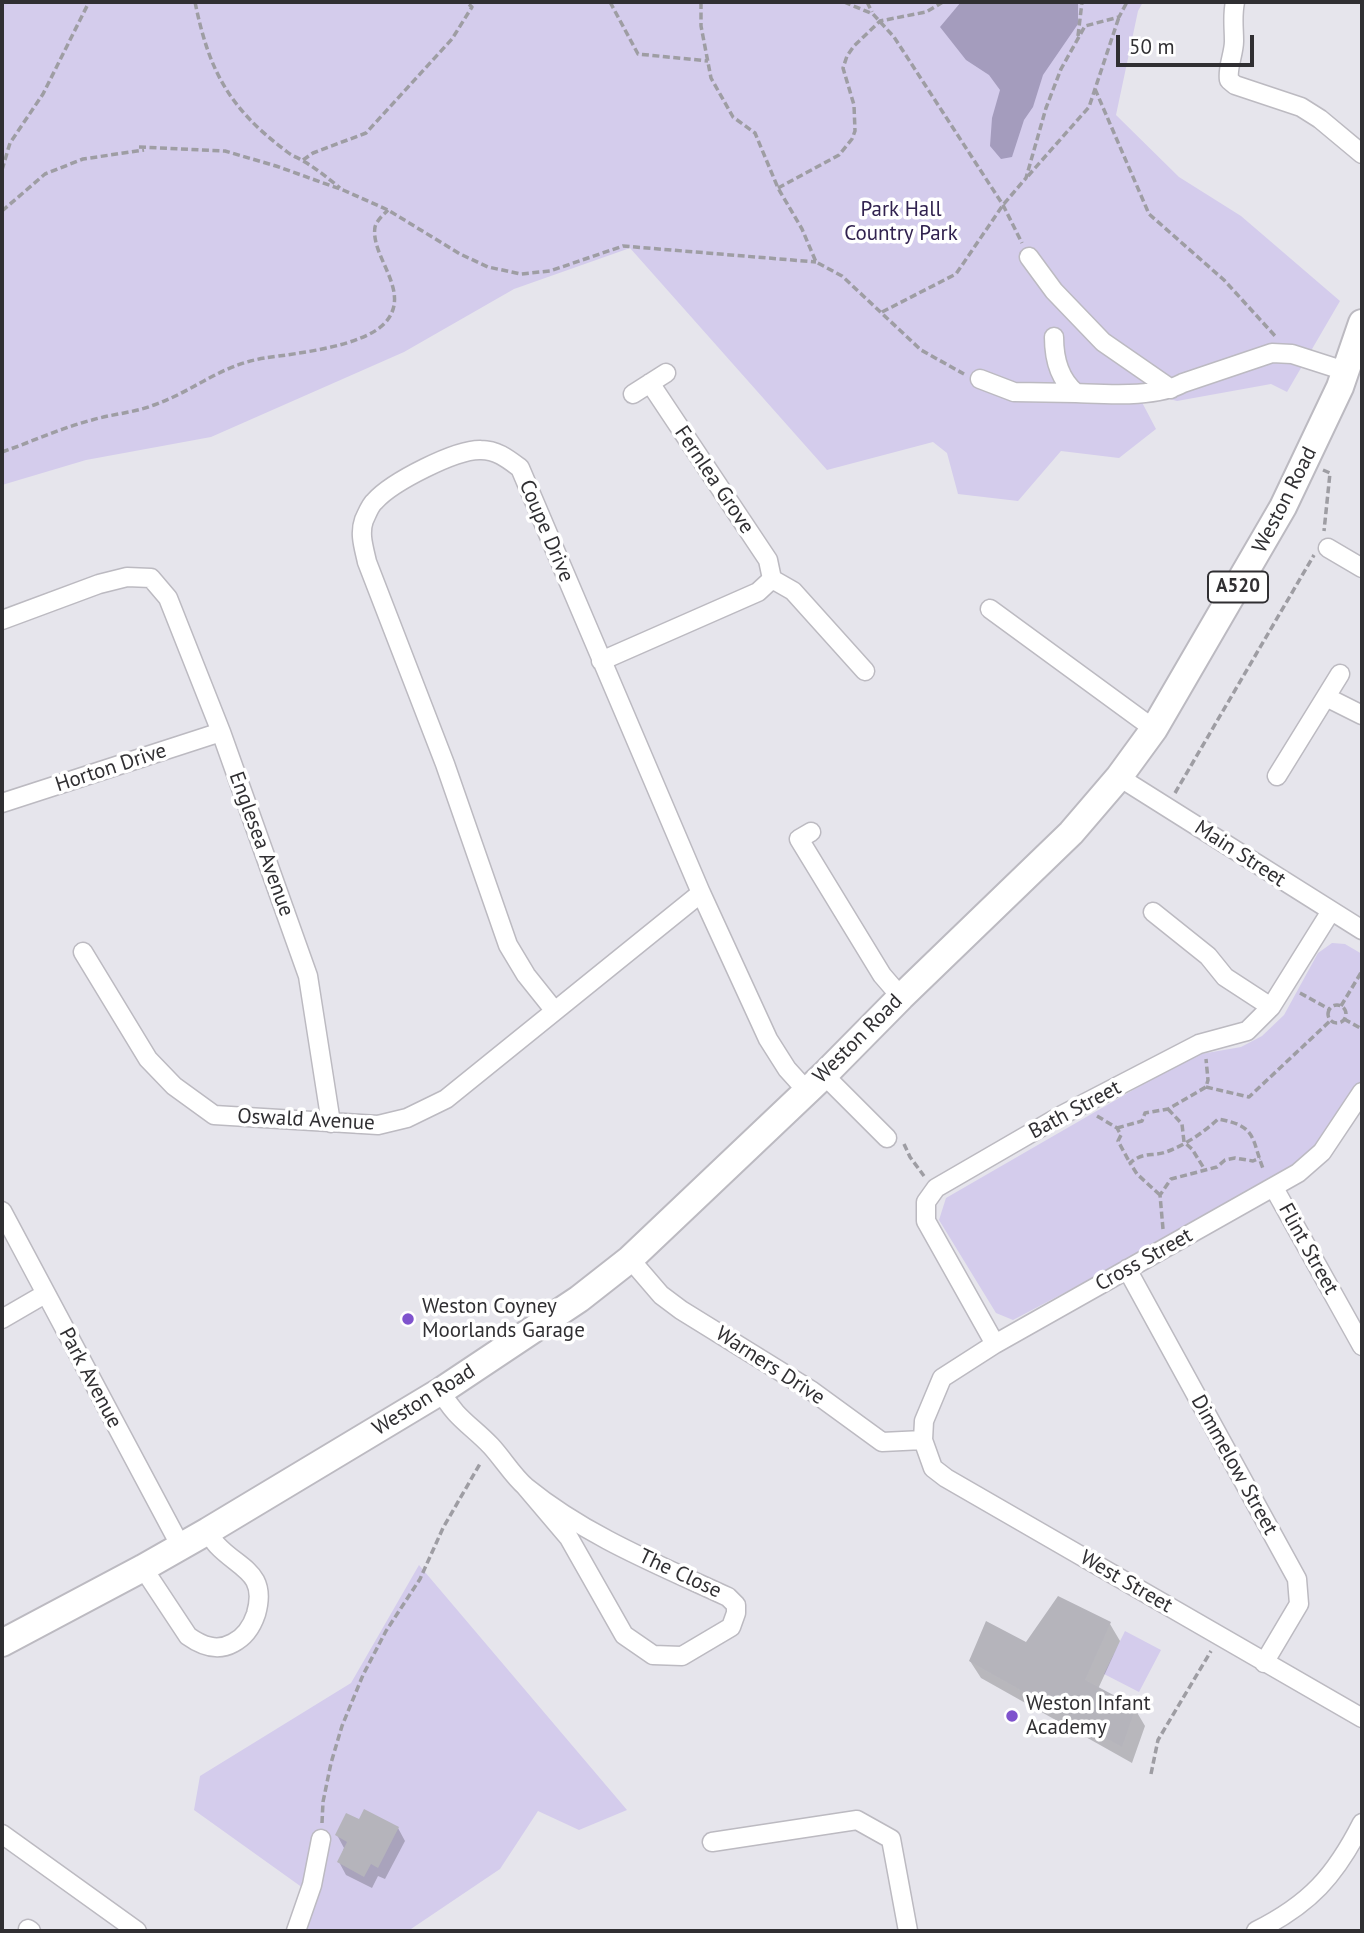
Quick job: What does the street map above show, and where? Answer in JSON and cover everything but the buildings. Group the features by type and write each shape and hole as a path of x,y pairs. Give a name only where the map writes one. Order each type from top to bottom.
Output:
{"highway":[{"name":"A520","path":"1343,379 1362,323"},
{"name":"Weston Road","path":"2,1643 208,1531 441,1391 579,1298 630,1259 1071,833 1119,777 1154,729 1258,553 1306,462 1343,379"}],"street":[{"path":"1235,2 1229,80 1235,85 1301,107 1362,154"},
{"path":"1030,257 1054,291 1103,342 1171,389"},
{"path":"1054,337 1054,351 1064,383 1076,393"},
{"path":"979,380 1014,392 1145,392 1171,389 1272,353 1292,354 1343,379"},
{"path":"633,394 666,373"},
{"name":"Fernlea Grove","path":"650,383 768,560 772,579"},
{"name":"Coupe Drive","path":"554,1010 526,975 508,945 445,764 367,562 362,539 363,522 373,502 396,483 463,451 484,450 502,454 520,468 701,893 768,1039 787,1069 815,1083 887,1138"},
{"path":"1326,543 1362,568"},
{"name":"Englesea Avenue","path":"2,620 99,584 127,577 151,578 168,598 221,732 308,976 331,1123"},
{"path":"601,661 758,592 772,579 793,591 864,674 882,662"},
{"path":"990,608 1154,729"},
{"path":"1278,776 1340,674"},
{"path":"1326,697 1362,715"},
{"name":"Horton Drive","path":"2,803 221,732"},
{"name":"Main Street","path":"1119,777 1362,930"},
{"path":"811,832 799,839 882,975 901,997"},
{"name":"Oswald Avenue","path":"83,952 148,1059 174,1086 214,1115 378,1125 407,1118 446,1099 701,893"},
{"name":"Bath Street","path":"995,1344 926,1221 926,1202 936,1188 1087,1102 1199,1044 1247,1031 1271,1007 1331,911"},
{"path":"1153,912 1208,956 1225,977 1271,1007"},
{"name":"Cross Street","path":"924,1421 942,1378 995,1344 1298,1173 1322,1152 1362,1092"},
{"name":"Flint Street","path":"1274,1188 1362,1345"},
{"name":"Park Avenue","path":"2,1211 180,1545"},
{"name":"Warners Drive","path":"630,1259 661,1295 681,1310 812,1391 882,1442 923,1440"},
{"name":"Dimmelow Street","path":"1127,1269 1297,1579 1299,1604 1264,1663"},
{"path":"2,1319 45,1294"},
{"name":"The Close","path":"441,1391 450,1409 490,1445 569,1538 624,1635 653,1655 682,1656 731,1627 736,1605 729,1597 639,1556 573,1521 524,1485"},
{"name":"West Street","path":"924,1421 923,1440 933,1468 946,1478 1362,1718"},
{"path":"143,1568 188,1636 197,1643 215,1648 232,1643 246,1633 253,1622 259,1598 257,1583 243,1566 217,1544 208,1531"},
{"path":"712,1842 857,1820 891,1839 908,1931"},
{"path":"1256,1931 1287,1915 1325,1882 1348,1851 1362,1823"},
{"path":"2,1834 137,1931"},
{"path":"296,1931 312,1885 321,1839"}],"path":[{"path":"2,170 10,143 43,94 89,2"},
{"path":"195,2 209,56 219,80 233,102 289,154 303,160 342,190"},
{"path":"303,160 313,153 366,133 453,39 472,7 466,2"},
{"path":"610,2 638,54 708,61"},
{"path":"701,2 701,26 711,78 733,117 755,133 778,188 802,229 816,262"},
{"path":"844,2 873,14"},
{"path":"867,2 873,14 894,37 1003,205 1030,257"},
{"path":"778,188 839,155 852,139 855,131 855,105 843,68 846,56 854,46 880,22 926,12 943,2"},
{"path":"1078,38 1082,2"},
{"path":"882,312 956,274 1003,205 1089,107 1127,2"},
{"path":"1026,178 1046,108 1061,69 1078,38 1085,26 1119,18"},
{"path":"1095,89 1149,214 1224,280 1292,354"},
{"path":"139,148 225,151 275,166 388,210 460,254 488,267 521,274 550,271 623,246 816,262 842,276 921,350 979,380"},
{"path":"2,211 45,174 83,159 157,148"},
{"path":"2,452 91,420 152,406 172,398 218,371 243,362 292,356 352,343 376,332 388,319 394,300 391,278 375,234 375,226 388,210"},
{"path":"1167,807 1326,543 1330,472 1306,462"},
{"path":"1341,1006 1362,971"},
{"path":"1286,984 1329,1009"},
{"path":"1329,1009 1334,1005 1341,1006 1345,1012 1344,1019 1338,1023 1330,1021"},
{"path":"1329,1009 1330,1021"},
{"path":"1344,1019 1362,1029"},
{"path":"1117,1128 1142,1121 1145,1113 1168,1109 1206,1087 1249,1097 1330,1021"},
{"path":"1199,1044 1208,1063 1206,1087"},
{"path":"1087,1102 1100,1120 1117,1128 1121,1135 1118,1141 1137,1174 1160,1195"},
{"path":"1168,1109 1182,1124 1184,1142 1192,1149 1205,1170"},
{"path":"1130,1163 1149,1153 1165,1153 1205,1131 1218,1119 1230,1121 1249,1132 1274,1188"},
{"path":"1170,1246 1164,1234 1160,1195 1171,1179 1217,1167 1225,1160 1235,1158 1253,1161 1260,1158"},
{"path":"321,1839 323,1802 331,1763 342,1726 363,1675 386,1631 420,1579 443,1528 490,1445"},
{"path":"1151,1774 1158,1741 1219,1637"}],"green space":[{"name":"Park Hall Country Park","path":"2,2 1143,2 1138,11 1116,115 1179,177 1241,216 1340,301 1287,392 1271,384 1177,401 1135,389 1156,429 1119,458 1061,451 1018,501 958,494 947,453 933,442 827,470 630,248 514,289 404,352 211,437 86,460 2,485"},
{"path":"1332,943 1345,944 1362,954 1362,1079 1318,1148 1276,1181 1013,1320 996,1313 939,1220 946,1198 1159,1075 1201,1054 1241,1047 1262,1036 1284,1015 1318,953"},
{"path":"419,1565 627,1810 579,1830 538,1811 500,1869 408,1931 285,1931 303,1888 194,1810 200,1776 351,1683"},
{"path":"1125,1631 1161,1650 1139,1692 1104,1674"}],"shaded area":[{"path":"961,2 1078,2 1078,24 1043,75 1012,157 1001,159 990,146 992,118 1000,90 989,75 966,60 940,27"}],"place":[{"name":"Weston Coyney Moorlands Garage","path":"408,1319"},
{"name":"Weston Infant Academy","path":"1012,1716"}]}
